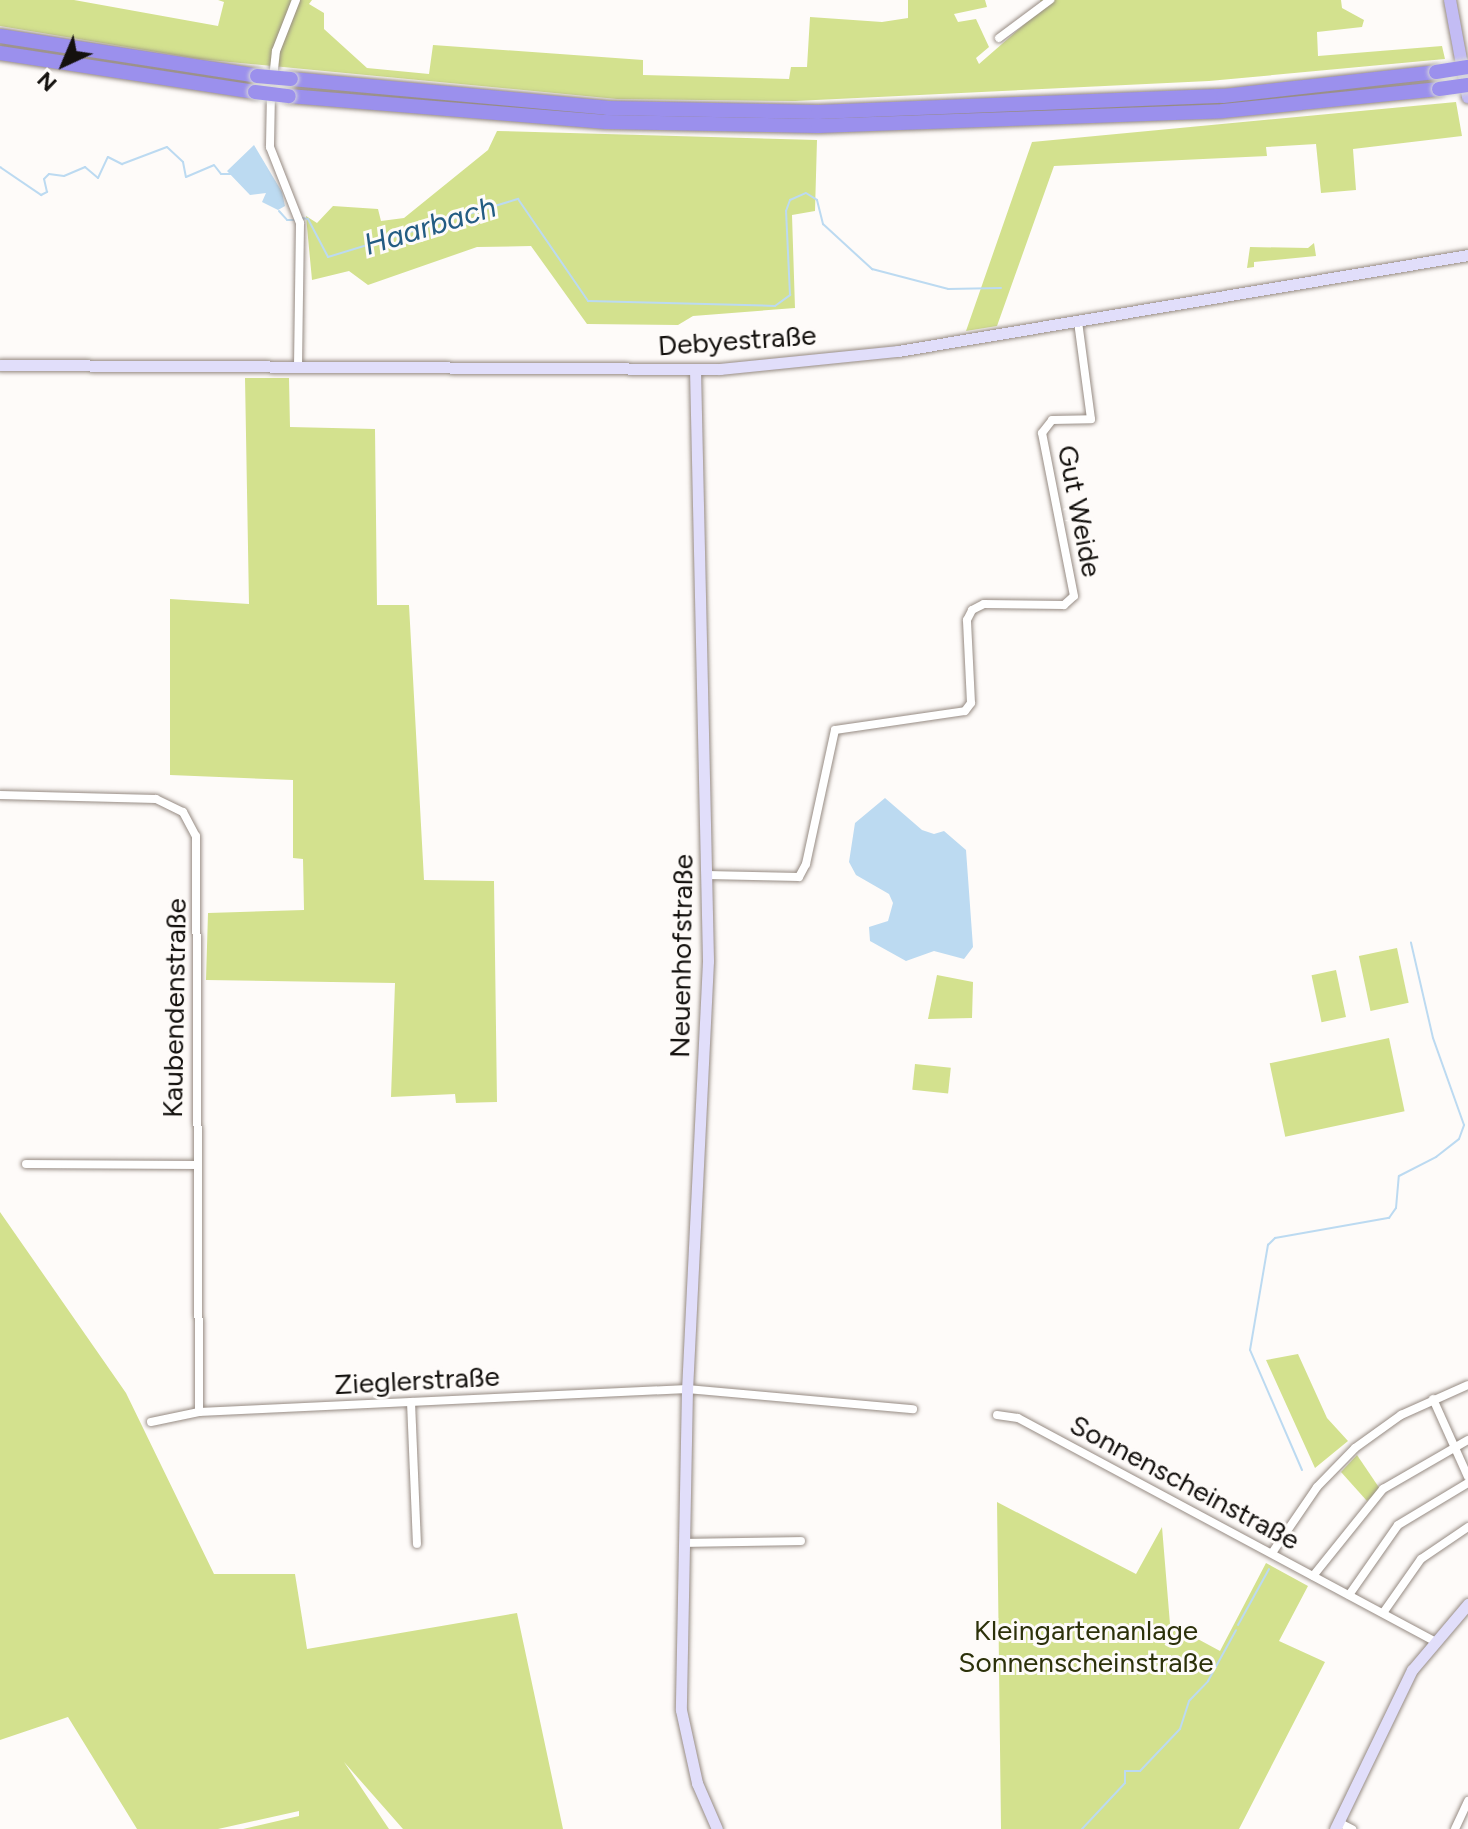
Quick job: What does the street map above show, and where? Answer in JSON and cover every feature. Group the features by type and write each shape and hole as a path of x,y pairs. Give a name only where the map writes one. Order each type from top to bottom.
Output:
{"highway":[{"path":"0,36 257,76 607,108 818,112 1223,96 1468,67"},
{"path":"0,53 289,96 606,122 818,126 1223,111 1468,85"}],"main road":[{"path":"1450,0 1468,97"}],"street":[{"path":"296,0 276,51 268,136 299,219 298,368"},
{"path":"999,38 1050,0"},
{"path":"1464,258 1468,247"},
{"name":"Debyestraße","path":"0,365 695,369 872,355 1464,258"},
{"name":"Gut Weide","path":"707,875 799,877 806,864 835,730 965,711 971,703 967,620 972,610 984,604 1064,605 1071,600 1074,586 1042,433 1052,420 1091,419 1078,321"},
{"name":"Neuenhofstraße","path":"695,369 707,875 702,1123 687,1389 683,1730 717,1829"},
{"name":"Kaubendenstraße","path":"0,795 156,799 183,812 194,829 198,852 194,1165 199,1412"},
{"path":"26,1164 194,1165"},
{"path":"1272,1553 1317,1487 1355,1448 1433,1399 1468,1385"},
{"path":"687,1389 913,1409"},
{"name":"Zieglerstraße","path":"151,1422 199,1412 687,1389"},
{"path":"1349,1595 1398,1525 1468,1480 1433,1399"},
{"path":"411,1402 417,1544"},
{"name":"Sonnenscheinstraße","path":"997,1415 1018,1418 1432,1640"},
{"path":"1313,1576 1383,1489 1454,1445 1468,1440"},
{"path":"1383,1613 1423,1557 1468,1527"},
{"path":"684,1543 801,1541"},
{"path":"1352,1829 1336,1825 1412,1670 1432,1640 1468,1604"},
{"path":"1455,1829 1468,1801"}],"green space":[{"path":"0,0 74,0 218,26 224,2 218,0 312,0 309,4 324,13 324,29 367,68 429,74 433,45 643,60 643,75 789,79 791,67 807,67 810,17 882,22 908,18 908,0 985,0 987,7 954,14 958,22 976,19 989,47 976,58 979,64 1043,8 1040,0 1341,0 1342,8 1364,20 1362,27 1317,32 1318,56 1442,46 1445,59 1209,81 795,101 617,99 199,59 0,26"},
{"path":"1456,102 1462,136 1353,149 1356,190 1321,193 1316,144 1266,147 1267,156 1054,166 997,326 966,331 1032,142"},
{"path":"497,131 817,140 815,211 792,215 795,308 693,316 678,325 587,324 531,246 477,247 368,285 349,271 312,280 306,216 317,223 333,206 378,209 381,221 404,218 488,150"},
{"path":"1314,243 1316,256 1254,262 1254,267 1247,268 1250,247 1308,248"},
{"path":"245,378 289,378 290,427 375,429 377,605 409,605 424,880 494,881 497,1102 456,1103 455,1094 391,1097 395,983 206,980 208,913 304,910 303,859 293,858 293,780 170,775 170,599 249,604"},
{"path":"1397,948 1409,1003 1370,1011 1359,956"},
{"path":"1336,970 1346,1017 1322,1022 1312,975"},
{"path":"937,975 973,982 972,1018 928,1019"},
{"path":"1389,1038 1405,1111 1285,1137 1270,1063"},
{"path":"915,1064 951,1068 948,1094 912,1090"},
{"path":"0,1212 126,1393 214,1574 295,1574 307,1649 517,1613 563,1829 403,1829 344,1762 389,1829 243,1829 299,1816 299,1811 218,1829 137,1829 68,1717 0,1740"},
{"path":"1298,1354 1327,1418 1348,1441 1315,1468 1266,1360"},
{"path":"1357,1455 1380,1489 1367,1501 1341,1472"},
{"name":"Kleingartenanlage Sonnenscheinstraße","path":"997,1502 1136,1574 1162,1527 1170,1624 1220,1651 1266,1563 1308,1586 1279,1641 1325,1662 1239,1829 1001,1829"}],"water":[{"path":"254,145 282,192 285,206 278,210 262,202 266,193 250,195 227,171"},
{"path":"885,798 922,830 934,834 944,831 966,850 973,947 964,959 934,951 906,961 870,941 869,927 888,921 893,903 889,894 856,875 849,862 855,823"}],"waterway":[{"name":"Haarbach","path":"0,167 41,195 47,192 44,179 49,174 64,176 85,167 98,178 108,157 122,164 167,147 183,162 186,177 214,165 221,174 234,174"},
{"name":"Haarbach","path":"302,218 308,219 328,257 518,199 588,301 775,306 790,295 786,211 790,200 806,193 817,200 823,224 872,269 948,289 1001,288"},
{"name":"Haarbach","path":"279,211 287,220 296,220"},
{"path":"1302,1470 1250,1350 1268,1245 1275,1238 1389,1218 1396,1208 1399,1176 1436,1157 1459,1139 1464,1125 1433,1038 1411,943"},
{"path":"1238,1625 1269,1569"},
{"path":"1082,1829 1125,1783 1125,1771 1140,1771 1180,1729 1189,1701 1208,1681 1236,1630"}]}
